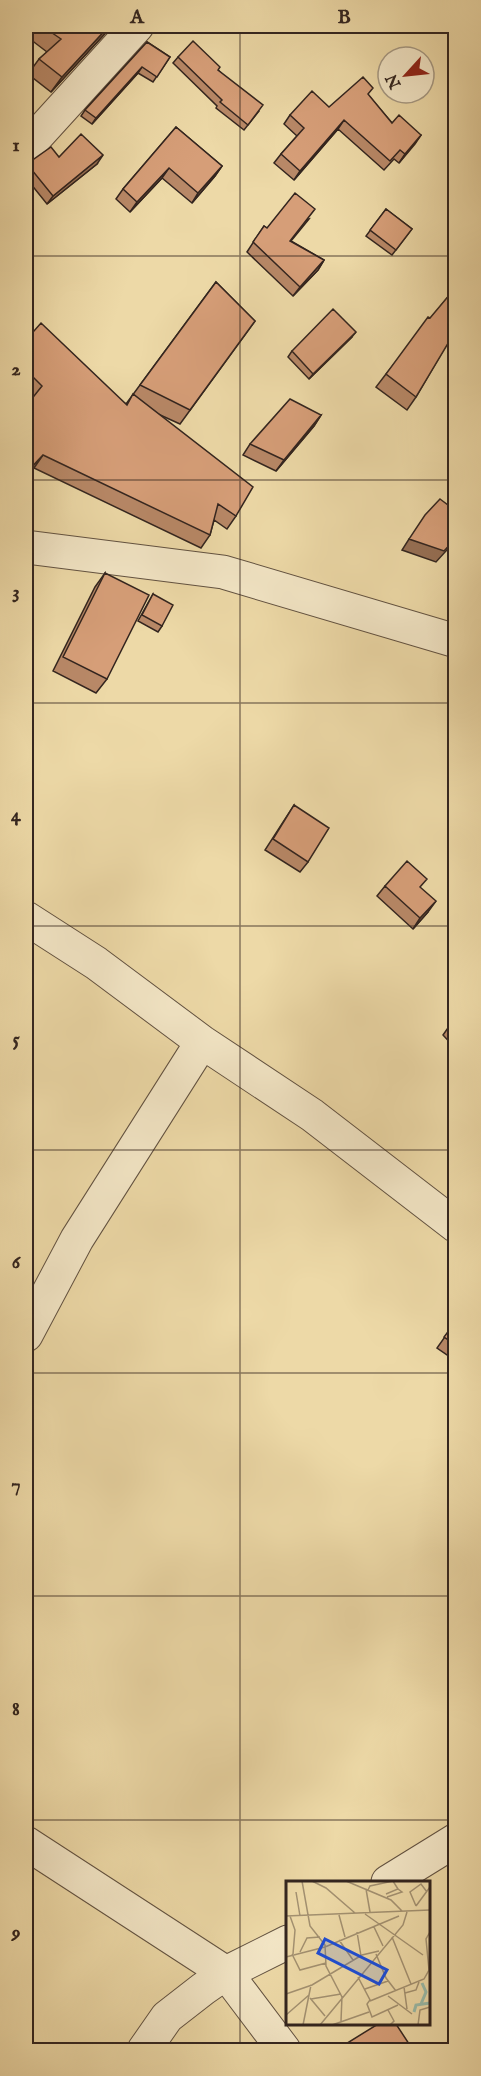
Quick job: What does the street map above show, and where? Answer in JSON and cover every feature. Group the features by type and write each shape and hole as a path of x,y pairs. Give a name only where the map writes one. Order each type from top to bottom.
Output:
{"street":[{"path":"26,148 137,26"},
{"path":"26,547 223,572 456,641"},
{"path":"26,918 96,963 202,1042 312,1115 456,1226"},
{"path":"26,1335 77,1239 202,1042"},
{"path":"390,1881 456,1840"},
{"path":"26,1843 225,1973 284,2050"},
{"path":"144,2050 167,2018 225,1973 286,1943"}],"building":[{"path":"42,26 109,26 62,77 39,59 61,39"},
{"path":"193,41 220,67 218,70 263,105 248,125 220,102 222,100 178,57"},
{"path":"147,42 170,57 157,77 142,67 96,118 85,110"},
{"path":"363,77 373,88 368,94 392,123 399,115 421,135 405,154 400,150 390,161 344,120 300,171 281,154 304,128 290,115 312,91 329,107"},
{"path":"176,127 222,166 198,193 169,168 137,202 123,189"},
{"path":"81,134 103,155 53,196 27,164 51,147 59,157"},
{"path":"295,193 315,209 290,241 324,260 300,287 253,242 264,226 267,228"},
{"path":"386,209 412,229 396,250 370,230"},
{"path":"216,282 255,321 190,410 140,385"},
{"path":"456,287 456,330 416,397 386,374 428,317 430,318"},
{"path":"333,309 356,332 313,374 292,351"},
{"path":"41,323 127,405 133,394 253,487 236,516 218,504 210,535 43,455 26,473 26,406 42,386 26,370 26,340"},
{"path":"290,399 321,415 284,460 250,444"},
{"path":"440,499 456,511 456,538 444,551 409,539 425,515"},
{"path":"105,573 149,595 107,679 63,657"},
{"path":"153,594 173,605 162,626 142,615"},
{"path":"294,805 329,828 308,862 273,839"},
{"path":"407,861 427,879 420,887 436,901 420,918 385,886"},
{"path":"456,1020 456,1030 450,1025"},
{"path":"456,1321 456,1345 444,1337"},
{"path":"376,2025 397,2025 413,2050 336,2050"}]}
